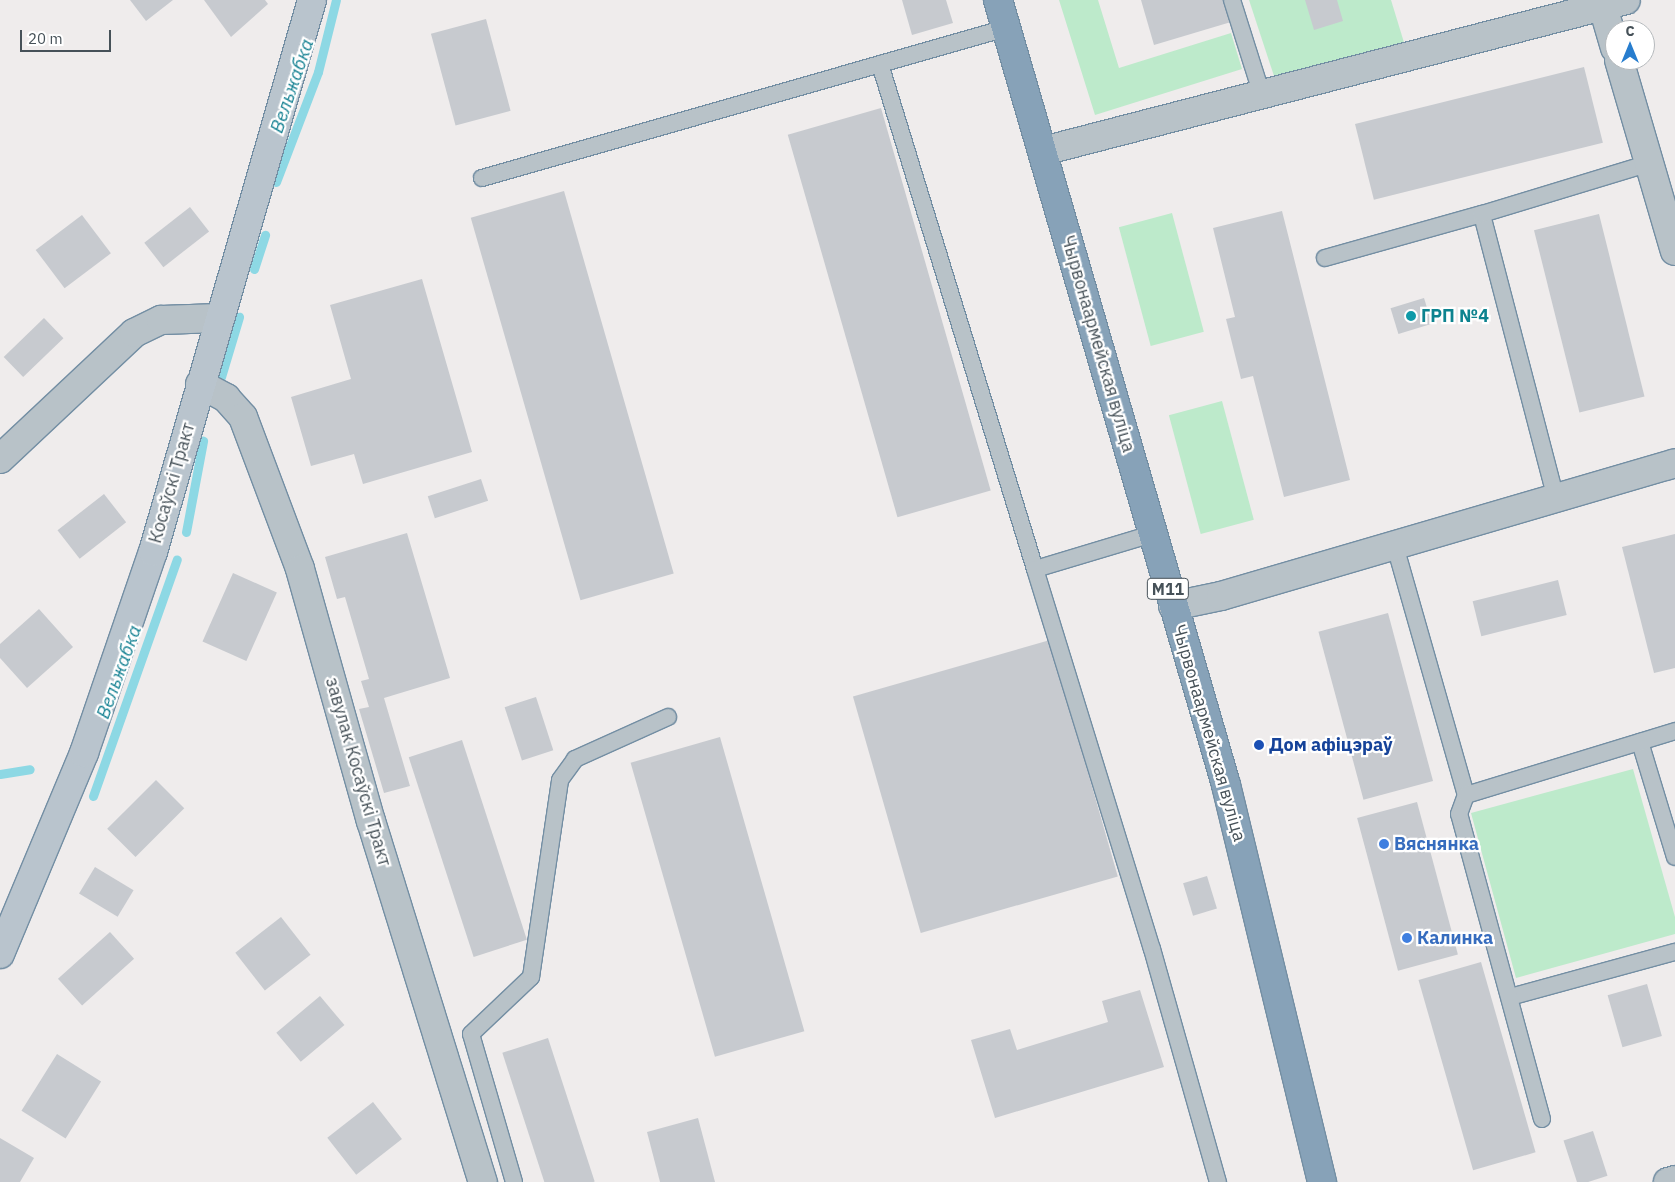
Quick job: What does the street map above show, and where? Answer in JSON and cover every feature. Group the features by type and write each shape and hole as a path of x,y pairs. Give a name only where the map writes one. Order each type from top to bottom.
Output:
{"highway":[{"name":"Чырвонаармейская вуліца","path":"998,0 1226,785 1322,1182"}],"main road":[{"name":"Косаўскі Тракт","path":"0,954 84,753 153,552 312,0"}],"street":[{"path":"1043,151 1262,96 1610,2 1612,20"},
{"path":"1622,70 1675,251"},
{"path":"0,459 134,333 161,320 219,318"},
{"name":"завулак Косаўскі Тракт","path":"200,384 226,398 243,417 300,569 371,821 483,1182"},
{"path":"1173,606 1221,596 1675,463"},
{"path":"1668,1182 1675,1180"}],"lane":[{"path":"1232,0 1262,96"},
{"path":"482,178 1006,28"},
{"path":"880,64 1152,949 1218,1182"},
{"path":"1325,258 1482,214 1650,163"},
{"path":"1482,214 1556,499"},
{"path":"1036,569 1152,534"},
{"path":"1395,546 1466,795 1459,814 1542,1119"},
{"path":"514,1182 472,1034 531,977 560,780 575,759 668,717"},
{"path":"1466,795 1675,731"},
{"path":"1640,742 1675,857"},
{"path":"1510,997 1675,952"}],"green space":[{"path":"1059,0 1098,0 1119,68 1231,33 1242,69 1095,115"},
{"path":"1249,0 1391,0 1406,49 1275,79"},
{"path":"1172,213 1204,332 1151,346 1119,227"},
{"path":"1222,401 1254,520 1201,534 1169,415"},
{"path":"1633,769 1675,917 1675,934 1516,978 1471,813"}],"building":[{"path":"130,0 173,0 146,21"},
{"path":"204,0 265,0 268,4 231,37"},
{"path":"902,0 946,0 953,23 912,35"},
{"path":"1141,0 1224,0 1231,22 1154,45"},
{"path":"1305,0 1337,0 1343,21 1314,30"},
{"path":"486,19 511,111 456,126 431,34"},
{"path":"1584,67 1603,143 1374,200 1355,124"},
{"path":"881,108 991,491 897,517 788,135"},
{"path":"564,191 674,574 580,600 471,218"},
{"path":"190,207 209,231 163,267 144,243"},
{"path":"1282,211 1350,480 1284,497 1253,376 1241,379 1226,319 1235,317 1213,228"},
{"path":"1599,214 1644,396 1579,413 1534,230"},
{"path":"82,215 111,253 65,288 36,250"},
{"path":"422,279 472,452 363,484 354,454 311,466 291,397 351,379 330,305"},
{"name":"ГРП №4","path":"1424,298 1432,324 1398,334 1391,308"},
{"path":"44,318 63,338 23,377 4,357"},
{"path":"481,479 488,501 435,518 428,496"},
{"path":"104,494 126,522 80,559 58,530"},
{"path":"407,533 450,678 384,698 410,786 384,793 359,709 369,707 361,681 369,679 345,597 337,599 325,557"},
{"path":"1675,534 1675,668 1654,673 1622,547"},
{"path":"233,573 277,593 246,661 202,642"},
{"path":"1558,580 1567,615 1481,636 1473,601"},
{"path":"39,609 73,647 27,688 0,658 0,644"},
{"path":"1388,613 1433,781 1363,800 1318,632"},
{"path":"1050,640 1118,876 921,933 853,697"},
{"path":"536,697 553,750 522,760 505,707"},
{"path":"720,737 804,1031 715,1057 631,763"},
{"path":"462,740 527,940 474,957 409,757"},
{"path":"156,780 184,808 135,857 107,829"},
{"path":"1417,802 1458,955 1398,971 1357,818"},
{"path":"95,867 134,890 118,917 79,894"},
{"path":"1207,876 1217,909 1193,916 1183,883"},
{"path":"281,917 311,955 265,991 235,953"},
{"path":"110,932 134,959 82,1006 58,979"},
{"path":"1481,962 1536,1152 1473,1170 1419,980"},
{"path":"1647,984 1662,1036 1622,1047 1608,995"},
{"path":"1140,990 1164,1067 995,1118 971,1040 1010,1029 1017,1050 1108,1022 1102,1001"},
{"path":"320,996 344,1025 301,1062 276,1033"},
{"path":"548,1038 595,1182 544,1182 502,1053"},
{"path":"57,1054 101,1082 66,1138 21,1111"},
{"path":"373,1102 402,1139 356,1175 327,1138"},
{"path":"698,1118 715,1182 660,1182 647,1132"},
{"path":"1593,1131 1608,1176 1588,1182 1577,1182 1564,1141"},
{"path":"0,1138 34,1158 20,1182 0,1182"}],"waterway":[{"name":"Вельжабка","path":"276,182 318,72 336,0"},
{"name":"Вельжабка","path":"254,269 265,235"},
{"name":"Вельжабка","path":"221,377 239,317"},
{"name":"Вельжабка","path":"186,532 203,441"},
{"name":"Вельжабка","path":"93,796 177,559"},
{"name":"Вельжабка","path":"0,774 30,769"}],"place":[{"name":"ГРП №4","path":"1411,316"},
{"name":"Дом афіцэраў","path":"1259,745"},
{"name":"Вяснянка","path":"1384,844"},
{"name":"Калинка","path":"1407,938"}]}
